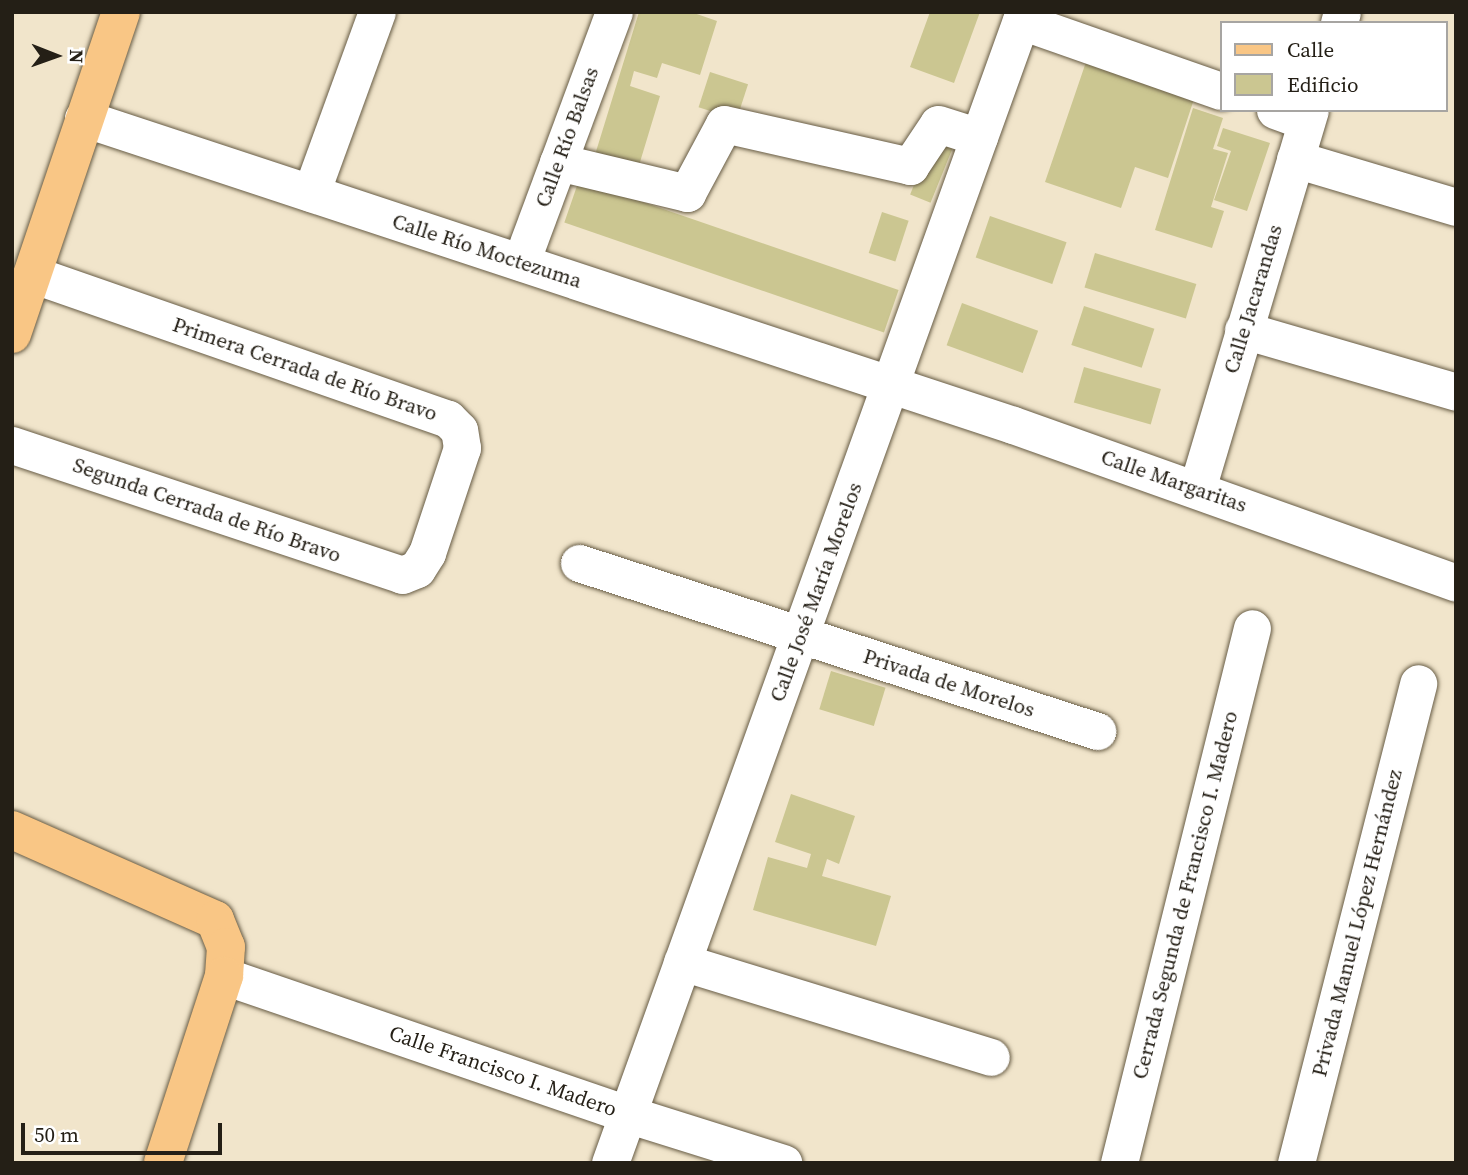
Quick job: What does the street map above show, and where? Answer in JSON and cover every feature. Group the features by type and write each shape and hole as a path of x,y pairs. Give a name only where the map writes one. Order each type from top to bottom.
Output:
{"main road":[{"path":"12,334 121,12"},
{"path":"12,830 215,920 226,947 224,976 163,1163"}],"street":[{"path":"311,193 377,12"},
{"name":"Calle Río Balsas","path":"521,262 614,12"},
{"path":"1022,16 1220,91"},
{"name":"Calle José María Morelos","path":"610,1163 1022,16"},
{"name":"Calle Jacarandas","path":"1197,489 1295,159 1297,114"},
{"name":"Calle Río Moctezuma","path":"83,118 891,384"},
{"path":"558,162 687,193 724,124 910,166 938,124 979,137"},
{"path":"1295,159 1456,206"},
{"name":"Primera Cerrada de Río Bravo","path":"32,274 448,419 459,430 462,447 426,553 417,569 402,575"},
{"path":"1243,330 1456,393"},
{"name":"Calle Margaritas","path":"891,384 1197,489 1456,583"},
{"name":"Segunda Cerrada de Río Bravo","path":"12,445 402,575"},
{"name":"Privada de Morelos","path":"579,563 1097,731"},
{"name":"Cerrada Segunda de Francisco I. Madero","path":"1119,1163 1252,628"},
{"name":"Privada Manuel López Hernández","path":"1296,1163 1418,683"},
{"path":"682,962 991,1057"},
{"name":"Calle Francisco I. Madero","path":"224,976 627,1114 783,1163"}],"building":[{"path":"639,12 691,12 717,21 700,75 662,63 657,78 634,71 630,86 660,96 637,172 594,158"},
{"path":"930,12 980,12 954,83 910,67"},
{"path":"1086,62 1194,99 1168,178 1135,167 1121,208 1045,182"},
{"path":"710,72 748,84 737,120 699,107"},
{"path":"1193,108 1223,118 1213,149 1228,153 1211,207 1224,211 1212,248 1155,230"},
{"path":"1223,128 1270,143 1247,211 1214,200 1231,151 1217,146"},
{"path":"933,138 953,146 931,203 910,195"},
{"path":"579,180 899,290 884,333 564,223"},
{"path":"882,212 909,221 895,262 869,253"},
{"path":"990,216 1067,242 1052,284 976,258"},
{"path":"1095,253 1196,284 1186,318 1084,287"},
{"path":"962,303 1038,331 1023,373 947,345"},
{"path":"1084,306 1154,329 1142,368 1071,345"},
{"path":"1084,367 1161,389 1151,425 1074,403"},
{"path":"831,671 886,688 874,726 819,709"},
{"path":"791,794 855,816 839,864 827,859 822,876 891,896 876,946 753,910 768,857 807,868 811,854 775,842"}]}
